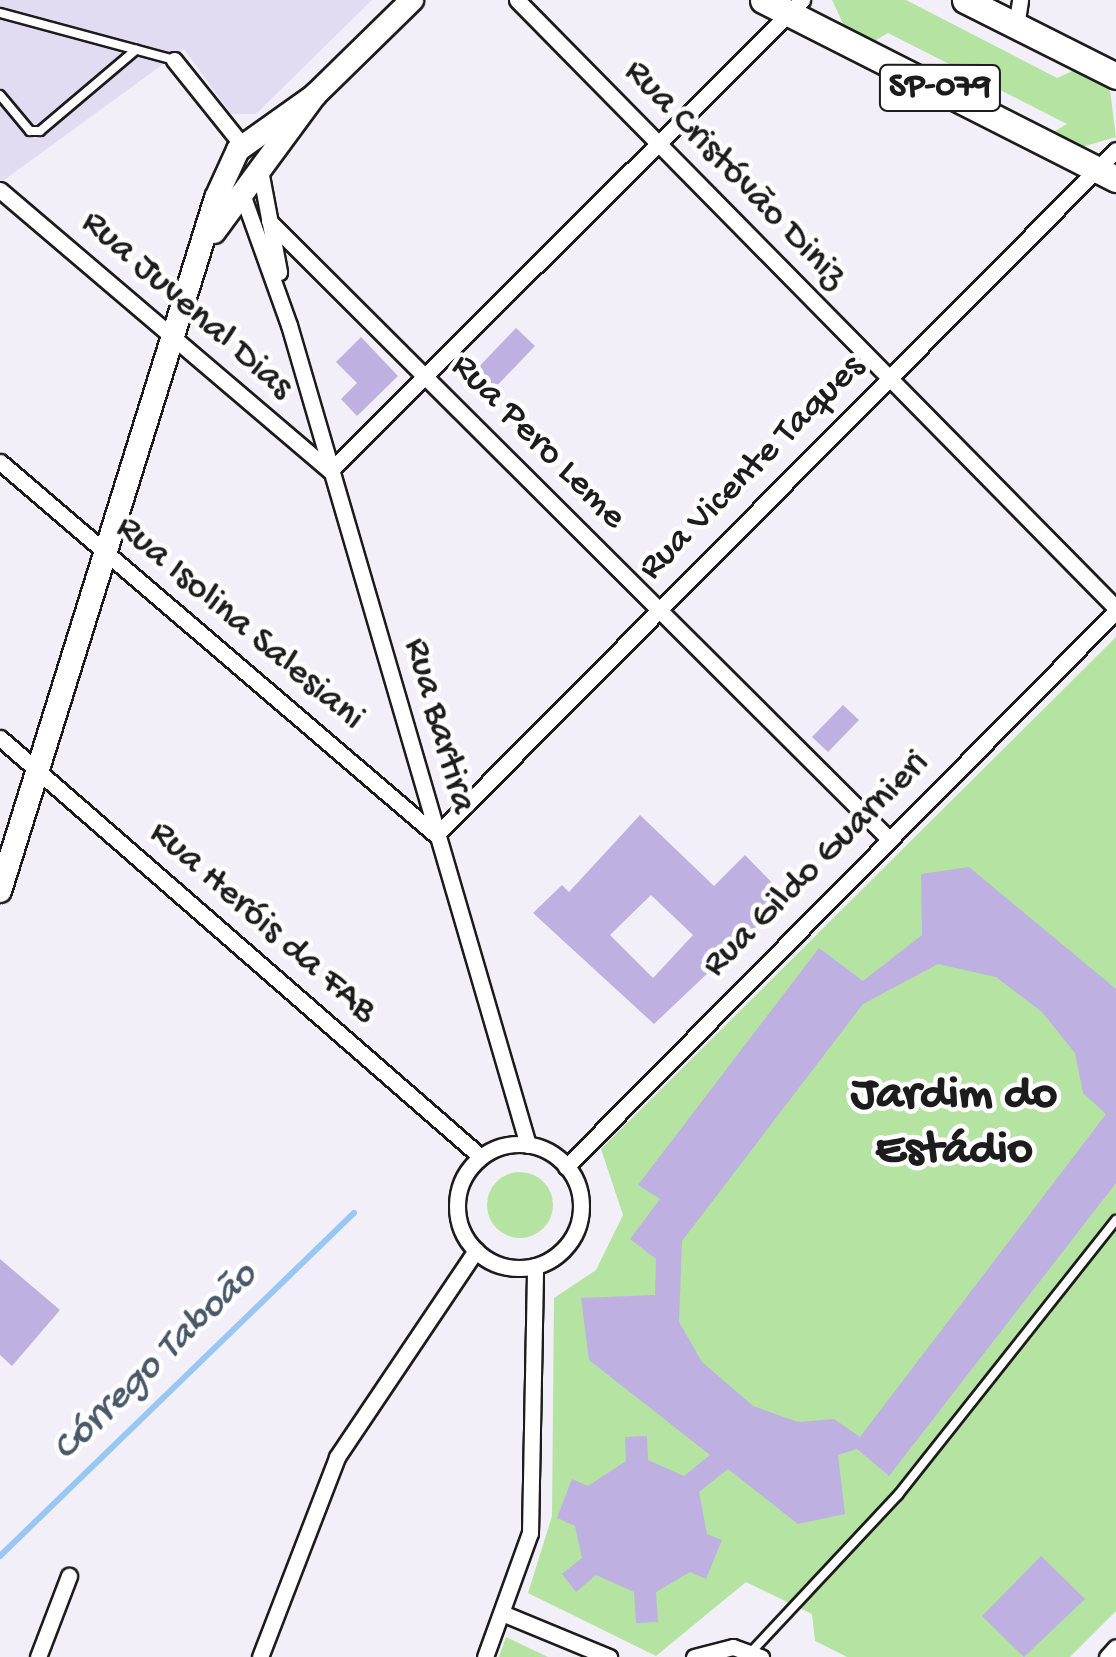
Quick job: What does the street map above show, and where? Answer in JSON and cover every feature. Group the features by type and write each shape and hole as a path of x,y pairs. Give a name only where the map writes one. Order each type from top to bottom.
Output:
{"main road":[{"name":"SP-079","path":"763,0 796,6 1111,166"},
{"name":"SP-079","path":"965,0 1018,13 1116,76"}],"street":[{"path":"193,270 241,191 315,95 412,0"},
{"name":"Rua Cristóvão Diniz","path":"517,0 1116,610"},
{"path":"330,471 660,146 796,6"},
{"path":"174,60 234,146 260,170"},
{"path":"0,891 234,146 315,95"},
{"path":"234,146 241,191"},
{"name":"Rua Vicente Taques","path":"436,835 888,379 1111,166"},
{"name":"Rua Bartira","path":"260,170 289,326"},
{"name":"Rua Juvenal Dias","path":"0,190 330,471"},
{"name":"Rua Bartira","path":"241,191 289,326 528,1145"},
{"name":"Rua Pero Leme","path":"269,221 888,838"},
{"name":"Rua Isolina Salesiani","path":"0,462 436,835"},
{"name":"Rua Gildo Guarnieri","path":"566,1166 1116,610"},
{"name":"Rua Heróis da FAB","path":"0,738 481,1157"},
{"path":"528,1145 566,1166 580,1216 565,1248 535,1266 503,1266 476,1250 460,1225 458,1195 481,1157 528,1145"},
{"path":"260,1657 337,1457 476,1250"},
{"path":"485,1657 530,1533 535,1266"},
{"path":"38,1657 70,1576"},
{"path":"502,1613 601,1655"},
{"path":"694,1657 714,1648 756,1654"},
{"path":"1106,1657 1116,1648"}],"lane":[{"path":"0,13 174,60"},
{"path":"0,95 35,132 136,50"},
{"path":"756,1654 898,1495 1116,1220"}],"shaded area":[{"path":"0,0 372,0 256,114 231,114 184,49 0,183"}],"green space":[{"path":"832,0 906,0 1057,78 1077,69 1109,82 1116,137 1075,149 1050,134 1067,124 888,33 868,45 848,34"},
{"path":"1116,637 1116,1611 1070,1657 847,1657 815,1641 812,1614 746,1582 656,1656 528,1593 552,1516 554,1298 596,1270 623,1215 601,1149"},
{"path":"520,1172 533,1174 543,1182 551,1192 551,1218 543,1228 533,1236 520,1238 507,1236 497,1228 489,1218 487,1205 489,1192 497,1182 507,1174"},
{"path":"506,1637 548,1657 499,1657"}],"building":[{"path":"516,328 535,346 490,393 471,375"},
{"path":"361,337 398,376 357,416 341,399 357,383 336,362"},
{"path":"843,705 859,720 828,752 812,737"},
{"path":"640,815 714,886 745,855 787,898 654,1024 533,913 562,885 569,892","holes":["651,895 693,935 653,978 610,935"]},
{"path":"969,867 1116,989 1116,1183 889,1476 857,1449 838,1455 845,1514 798,1524 728,1469 699,1492 707,1534 722,1540 706,1579 690,1572 656,1592 658,1622 636,1623 634,1592 596,1575 576,1592 562,1574 582,1558 575,1526 557,1518 572,1479 588,1486 626,1461 625,1437 647,1436 648,1460 684,1476 710,1455 589,1360 581,1298 655,1295 656,1259 630,1239 660,1199 638,1185 819,948 863,981 922,935 921,874","holes":["938,964 996,977 1042,1012 1075,1053 1083,1093 1106,1114 860,1437 834,1419 798,1422 753,1406 702,1362 679,1322 682,1241 863,1004"]},
{"path":"0,1259 60,1310 12,1366 0,1355"},
{"path":"1041,1556 1085,1599 1024,1657 982,1616"}],"waterway":[{"name":"Córrego Taboão","path":"0,1556 354,1213"}],"district":[{"name":"Jardim do Estádio","path":"954,1124"}]}
